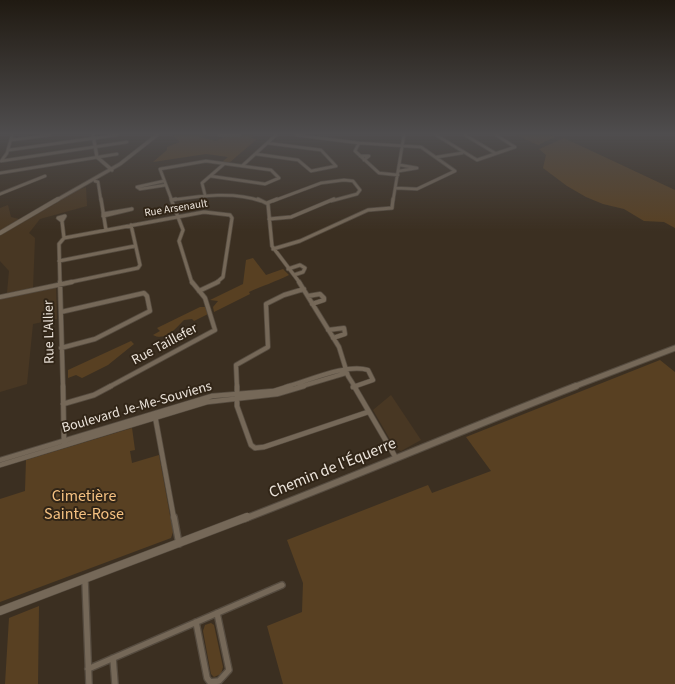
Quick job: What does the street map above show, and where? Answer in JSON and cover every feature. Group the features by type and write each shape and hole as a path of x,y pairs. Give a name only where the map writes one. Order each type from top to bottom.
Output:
{"street":[{"path":"0,173 37,167"},
{"path":"108,167 112,170"},
{"path":"0,233 36,210 95,181 116,167"},
{"path":"163,167 160,169 165,183"},
{"path":"205,195 202,184 221,167"},
{"path":"210,176 265,184 279,179 272,170 249,167"},
{"path":"307,167 312,171 332,167"},
{"path":"372,167 379,173 398,175"},
{"path":"273,249 304,239 368,210 391,208 400,167"},
{"path":"399,171 410,171 417,168 411,167"},
{"path":"396,188 416,189 455,172 449,167"},
{"path":"0,194 44,176"},
{"path":"172,200 205,195 222,195 267,203 307,188 346,180 353,181 360,190 356,194 335,199 291,218 269,219"},
{"path":"95,181 98,183 106,230"},
{"path":"165,183 141,189 137,188 165,183"},
{"name":"Rue Taillefer","path":"62,404 94,395 213,332 216,327 205,296 193,284 179,243 183,232 165,183"},
{"path":"267,203 269,207 269,236 273,249 294,275 333,338 342,354 346,371 354,387 396,458"},
{"path":"103,215 132,208 103,215"},
{"name":"Rue Arsenault","path":"64,238 209,212 232,217 224,277 220,281 199,290"},
{"name":"Rue L'Allier","path":"62,221 64,238 59,244 59,261 64,443"},
{"path":"0,296 138,268 140,266 131,225"},
{"path":"59,261 135,246"},
{"path":"288,269 300,266 305,268 304,271 294,275"},
{"path":"304,290 282,296 266,305 268,347 262,353 237,363 235,368 237,406 250,443 258,448 368,412"},
{"path":"61,312 144,293 147,296 150,311 146,315 94,339 61,348"},
{"path":"308,296 321,294 325,298 312,304"},
{"path":"328,330 344,328 346,334 333,338"},
{"name":"Chemin de l'Équerre","path":"0,611 179,544 396,458 466,428 675,348"},
{"name":"Boulevard Je-Me-Souviens","path":"0,464 155,416 212,396 277,394 346,371 366,368 372,376 372,380 354,387"},
{"path":"155,416 179,544"},
{"name":"Boulevard Je-Me-Souviens","path":"0,460 64,443"},
{"path":"85,580 89,684"},
{"path":"88,669 282,585"},
{"path":"196,622 207,678 210,682 216,683 225,678 230,670 217,613"},
{"path":"113,658 115,684"}],"shaded area":[{"path":"86,187 87,206 40,219 29,233 35,238 33,288 7,293 9,271 0,261 0,208 8,205 11,217 23,220 70,193"},
{"path":"56,286 57,319 33,324 27,384 0,392 0,298"},
{"path":"391,395 421,440 401,451 395,448 373,410"}],"green space":[{"path":"626,167 675,190 675,228 664,222 644,221 624,209 603,204 586,197 567,186 543,168"},
{"path":"253,258 266,275 283,269 289,275 249,292 250,294 214,312 213,307 218,301 210,300 243,284 246,260"},
{"path":"200,307 205,307 208,314 194,321 192,319 184,320 175,330 162,337 153,335 160,331 157,328"},
{"path":"131,341 134,344 108,365 82,378 76,375 68,378 68,370"},
{"path":"660,360 675,372 675,684 283,684 267,626 302,612 303,583 287,540 428,485 432,493 491,471 466,437"},
{"name":"Cimetière Sainte-Rose","path":"132,428 135,450 130,451 132,463 159,455 173,532 171,538 0,602 0,499 25,491 26,460"},
{"path":"39,606 38,684 5,684 9,618"},
{"path":"211,623 214,625 223,667 221,674 214,677 211,674 203,631 205,625"}]}
